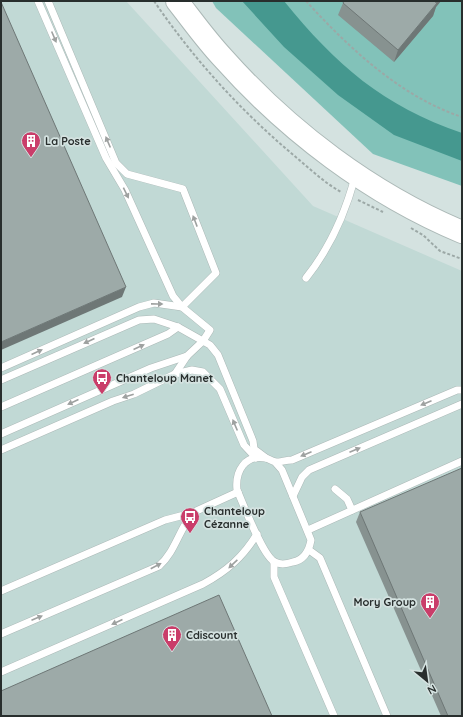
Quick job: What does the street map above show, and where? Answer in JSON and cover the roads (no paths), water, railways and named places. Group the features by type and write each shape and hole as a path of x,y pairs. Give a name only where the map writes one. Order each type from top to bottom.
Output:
{"main road":[{"path":"177,1 222,58 277,113 356,174 403,203 462,232"}],"lane":[{"path":"38,1 106,158 125,190 173,296 182,307 210,330 204,341 187,356 176,374"},
{"path":"48,1 116,163 128,174 183,189 216,274 182,307"},
{"path":"306,278 321,259 332,240 350,196 356,174"},
{"path":"1,368 139,307 154,303 182,307"},
{"path":"1,380 139,320 154,318 178,327 210,344 218,355 253,441 254,449 266,458 275,462 282,470 308,530 311,540 309,550 295,562 284,564 274,562 266,553 238,492 236,478 239,470 247,462 256,458 266,458"},
{"path":"1,407 168,334 178,327"},
{"path":"1,434 151,368 187,356"},
{"path":"1,450 113,401 134,394 176,374 192,370 203,372 220,389 244,445 256,458"},
{"path":"275,462 292,460 457,390 462,390"},
{"path":"293,496 302,477 309,470 462,404"},
{"path":"308,530 462,462"},
{"path":"335,489 347,499 352,510"},
{"path":"1,591 165,520 192,514 238,492"},
{"path":"1,634 159,566 168,559 186,521 192,514"},
{"path":"1,672 203,584 232,566 246,551 257,534"},
{"path":"309,550 320,558 387,716"},
{"path":"274,562 274,577 334,716"}],"water":[{"path":"242,1 284,1 323,45 342,64 363,81 408,110 462,133 462,161 394,135 338,95 284,47"}],"place":[{"name":"La Poste","path":"31,158"},
{"name":"Chanteloup Manet","path":"102,395"},
{"name":"Chanteloup Cézanne","path":"190,534"},
{"name":"Mory Group","path":"430,619"},
{"name":"Cdiscount","path":"172,652"}]}
